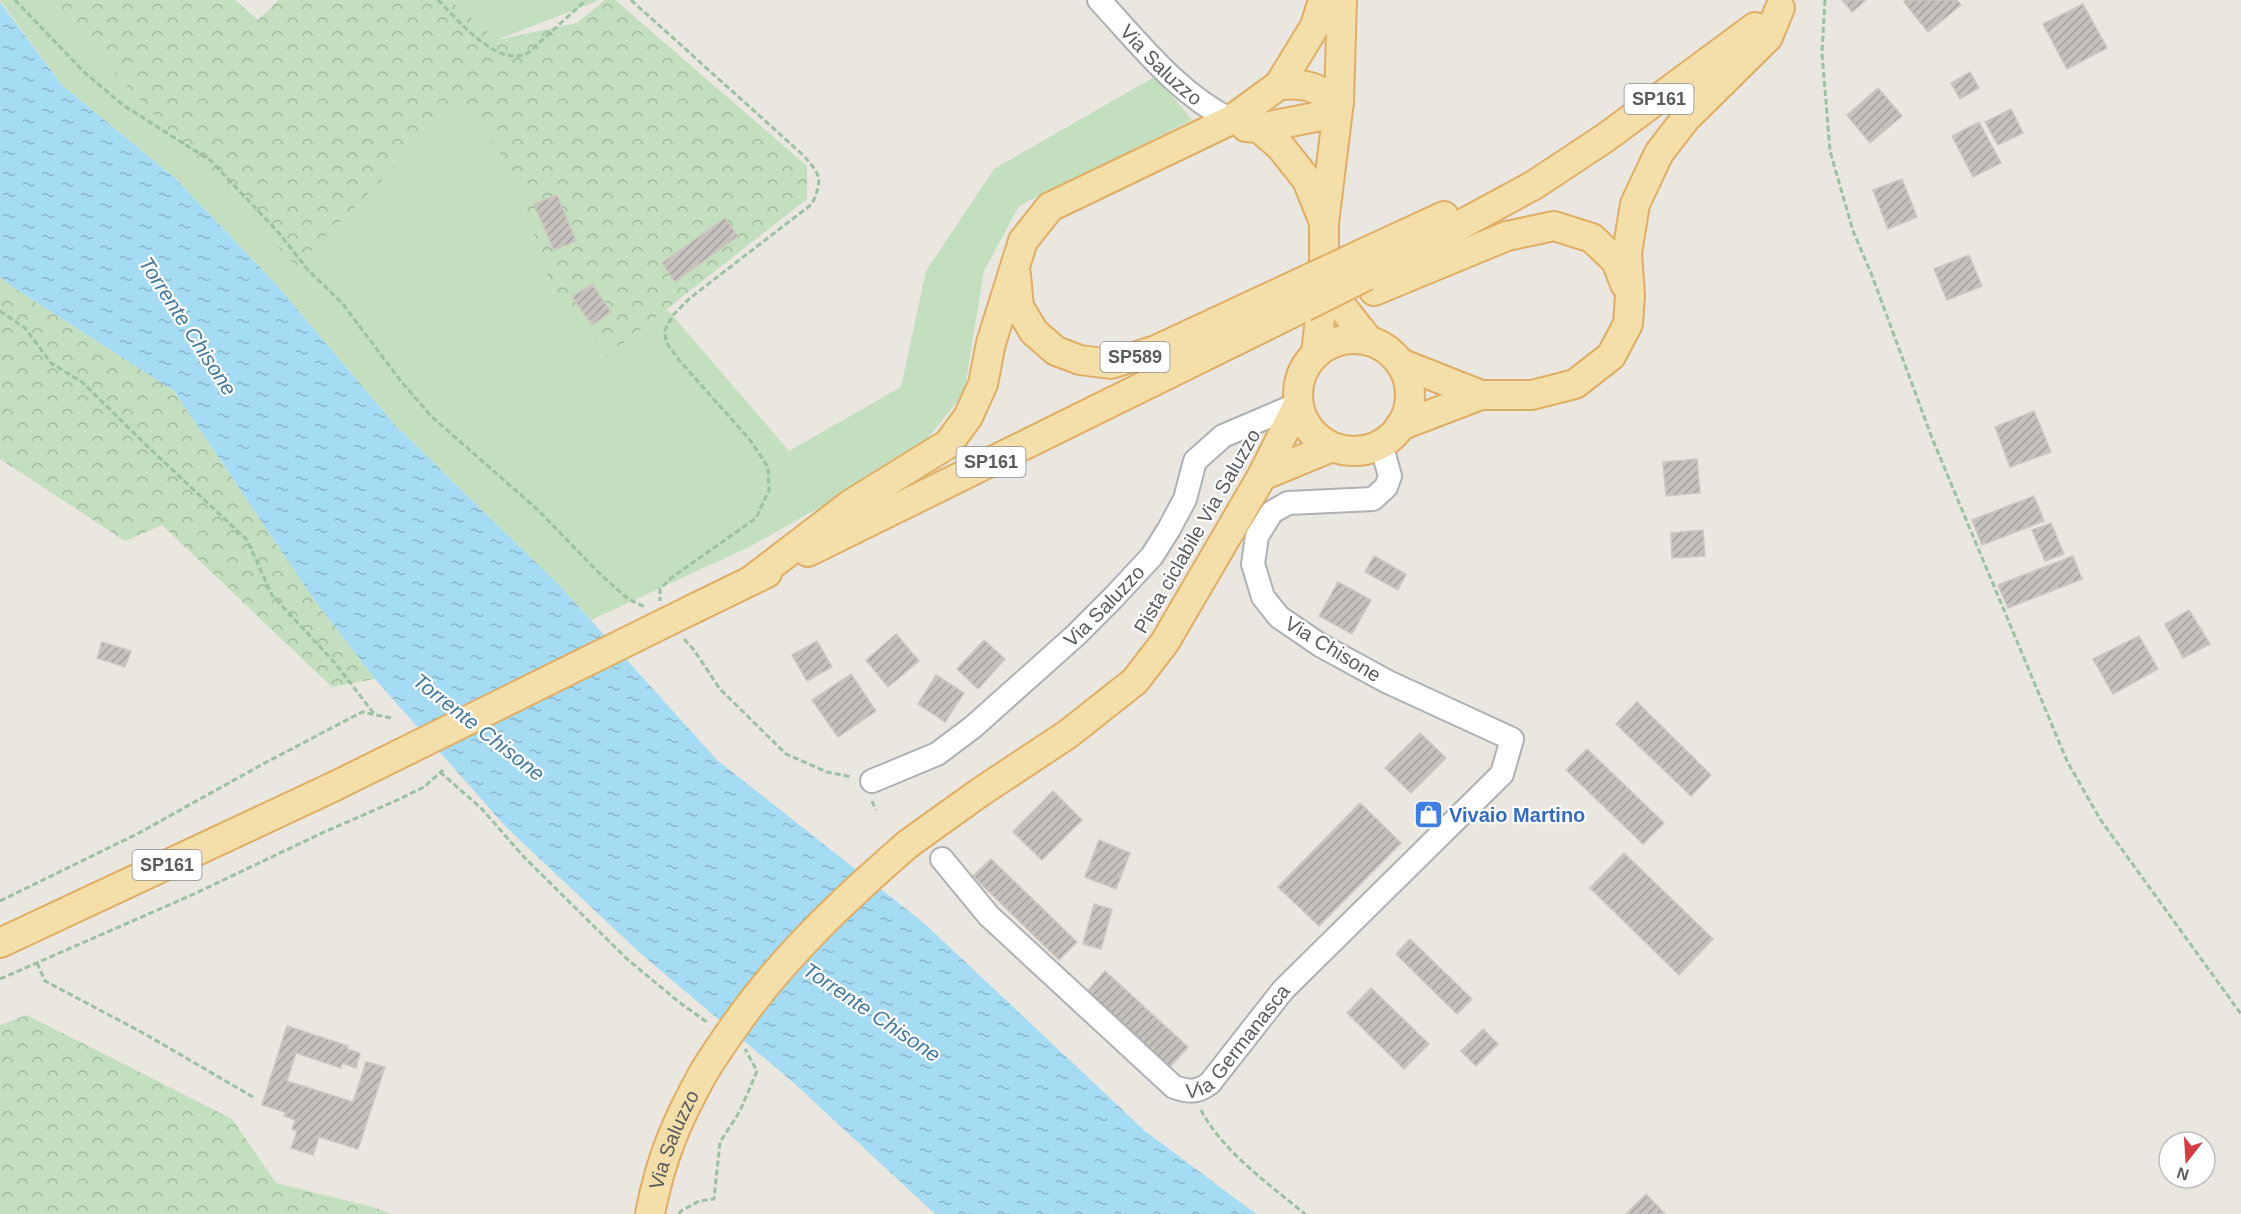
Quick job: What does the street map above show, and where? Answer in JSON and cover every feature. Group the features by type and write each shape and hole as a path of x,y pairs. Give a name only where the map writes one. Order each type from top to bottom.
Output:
{"main road":[{"path":"749,582 851,504 948,444 968,417 983,384 991,343 1023,241 1050,207 1231,120 1279,85 1315,26 1323,0"},
{"path":"1316,353 1310,298 1324,223 1339,101 1342,0"},
{"path":"1400,363 1480,395 1532,395 1575,384 1611,356 1628,324 1630,295 1627,252 1635,204 1659,153 1686,118 1768,37 1786,4"},
{"name":"SP161","path":"0,943 684,621 749,582 1233,342 1310,298 1366,274 1534,185 1670,92 1786,4"},
{"path":"1279,85 1301,83 1316,87 1339,101"},
{"path":"1231,120 1246,127 1259,128 1316,117 1339,101"},
{"path":"1259,128 1280,146 1308,180 1324,223"},
{"path":"1366,274 1507,236 1554,226 1592,238 1616,261 1630,295"},
{"name":"SP589","path":"1015,262 1019,307 1034,332 1056,351 1080,360 1111,364 1310,298"},
{"path":"1310,298 1370,341 1387,349 1400,363 1407,378 1410,395 1408,412 1391,435"},
{"path":"1370,341 1350,338 1332,343 1316,353 1304,368 1298,385 1298,404 1304,422 1316,436 1332,447 1348,451 1365,450 1391,435 1480,395"},
{"name":"Via Saluzzo","path":"650,1214 661,1167 682,1112 705,1070 739,1019 782,967 831,914 908,844 1068,734 1134,681 1165,642 1262,476 1298,404"},
{"path":"1262,476 1332,447"}],"street":[{"name":"Via Saluzzo","path":"1099,0 1162,69 1211,110 1231,120"},
{"name":"Via Saluzzo","path":"872,781 937,754 973,728 1076,635 1152,556 1185,499 1195,461 1223,436 1298,404"},
{"name":"Via Chisone","path":"1391,435 1390,476 1386,487 1373,499 1288,503 1272,512 1257,536 1253,564 1263,597 1279,616 1320,645 1388,682 1512,739"},
{"name":"Via Germanasca","path":"942,859 989,916 1174,1087 1195,1091 1210,1083 1283,990 1502,774 1512,739"}],"path":[{"path":"15,0 84,72 123,105 211,161 279,233 308,270 342,303 400,380 431,416 538,510 598,572 628,599 653,610"},
{"path":"438,0 485,46 522,57 586,0"},
{"path":"631,0 803,155 817,170 819,182 812,204 690,298 673,315 665,330 666,342 679,360 750,440 768,467 769,490 756,518 660,589 661,606"},
{"path":"1825,0 1822,53 1830,151 1853,231 1871,273 1932,438 2067,761 2100,819 2241,1014"},
{"path":"0,311 25,328 51,363 82,382 247,540 272,595 335,663 375,715"},
{"path":"684,621 694,650 720,689 786,754 827,772 872,781"},
{"path":"0,901 139,833 362,712 391,718"},
{"path":"0,979 194,894 393,802 424,786 442,771 481,808 524,857 627,958 678,1002 717,1029"},
{"path":"37,963 45,981 145,1034 253,1097"},
{"path":"679,1214 699,1201 714,1199 720,1142 740,1111 757,1071 746,1050 736,1043"},
{"path":"1195,1091 1201,1111 1211,1129 1305,1214"}],"green space":[{"path":"0,0 52,0 69,24 296,265 462,100 516,177 553,294 607,355 667,309 789,451 901,387 926,271 994,169 1156,76 1192,120 1019,206 984,271 964,393 915,454 749,547 591,620 560,586 395,425 275,283 175,178 62,85"},
{"path":"52,0 235,0 258,20 279,0 450,0 497,40 577,23 605,0 615,0 807,166 807,199 607,356 553,294 516,177 462,100 296,266 69,24"},
{"path":"450,0 600,0 496,40"},
{"path":"0,277 174,391 313,598 375,679 332,687 162,525 125,541 0,459"},
{"path":"27,1015 232,1119 276,1183 376,1208 390,1214 0,1214 0,1025"}],"water":[{"name":"Torrente Chisone","path":"0,2 62,85 175,178 275,283 395,425 560,586 717,760 925,924 1145,1131 1256,1214 935,1214 795,1084 640,953 507,828 375,679 313,598 174,391 0,277"}],"building":[{"path":"1842,0 1866,0 1852,12"},
{"path":"1906,0 1957,0 1961,5 1928,32 1904,2"},
{"path":"2083,4 2107,48 2067,69 2043,24"},
{"path":"1970,72 1979,88 1960,99 1951,83"},
{"path":"1878,88 1902,116 1870,143 1847,115"},
{"path":"2011,109 2023,133 1998,145 1985,122"},
{"path":"1979,122 2001,163 1973,177 1952,136"},
{"path":"1902,179 1917,217 1888,229 1873,190"},
{"path":"557,195 576,241 554,250 534,204"},
{"path":"725,218 738,236 675,282 662,263"},
{"path":"1969,255 1982,286 1947,300 1934,269"},
{"path":"592,284 611,312 592,325 572,297"},
{"path":"2034,411 2051,452 2010,467 1995,427"},
{"path":"1697,459 1700,493 1666,496 1663,462"},
{"path":"2034,496 2044,521 1982,545 1972,520"},
{"path":"2051,523 2064,554 2045,561 2032,530"},
{"path":"1703,530 1705,556 1672,558 1671,533"},
{"path":"1374,556 1406,574 1398,590 1365,572"},
{"path":"2073,556 2082,579 2008,608 1998,585"},
{"path":"1338,582 1371,600 1352,634 1319,616"},
{"path":"2189,610 2210,644 2183,658 2165,624"},
{"path":"896,634 919,661 888,687 866,660"},
{"path":"2139,636 2158,669 2113,694 2093,659"},
{"path":"984,640 1005,659 978,689 957,669"},
{"path":"817,641 832,667 807,681 792,655"},
{"path":"102,642 131,651 125,667 97,658"},
{"path":"851,674 876,711 838,737 812,700"},
{"path":"936,675 964,693 945,722 918,704"},
{"path":"1637,702 1711,775 1691,796 1616,724"},
{"path":"1420,733 1446,758 1411,793 1385,768"},
{"path":"1587,749 1664,823 1643,844 1566,770"},
{"path":"1053,791 1082,820 1042,860 1013,832"},
{"path":"1360,803 1401,843 1319,926 1278,887"},
{"path":"1099,840 1130,853 1116,889 1085,877"},
{"path":"1624,853 1713,939 1679,975 1590,888"},
{"path":"991,859 1077,942 1059,960 973,876"},
{"path":"1094,904 1112,909 1101,949 1083,944"},
{"path":"1410,939 1472,999 1457,1014 1396,954"},
{"path":"1105,971 1188,1047 1169,1068 1086,993"},
{"path":"1371,988 1429,1044 1404,1069 1347,1013"},
{"path":"287,1026 348,1046 347,1049 360,1053 356,1068 342,1063 341,1068 296,1053 287,1081 353,1102 366,1062 385,1067 358,1149 319,1137 313,1155 291,1148 297,1131 292,1129 295,1120 284,1116 285,1112 262,1105"},
{"path":"1483,1029 1498,1044 1476,1066 1461,1051"},
{"path":"1646,1194 1665,1214 1626,1214"}],"place":[{"name":"Vivaio Martino","path":"1428,815"}]}
